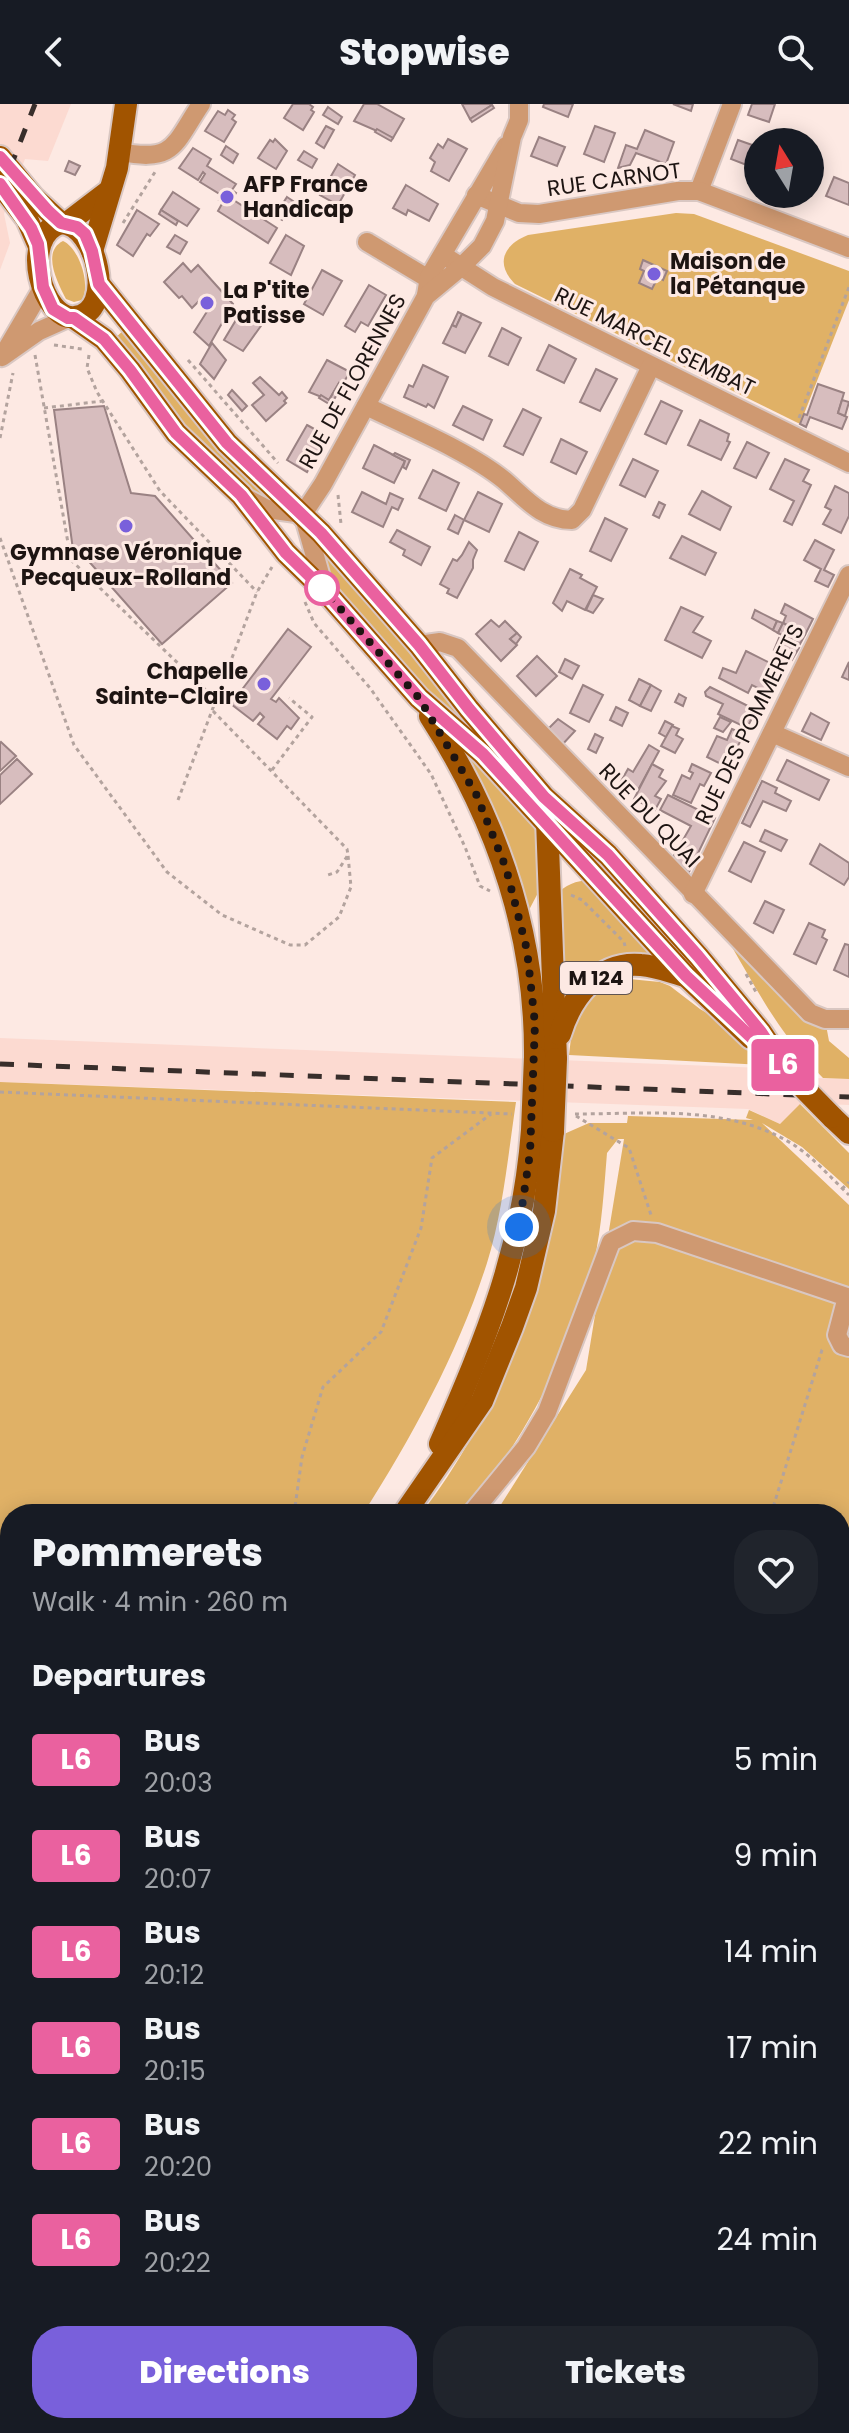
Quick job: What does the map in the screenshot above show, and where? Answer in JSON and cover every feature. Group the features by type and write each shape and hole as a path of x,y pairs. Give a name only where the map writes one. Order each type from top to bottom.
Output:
{"main road":[{"path":"92,251 106,212 120,152 126,104"},
{"path":"0,157 33,197 64,223 85,234 99,284 96,304 89,312 71,318"},
{"path":"0,184 27,219 38,244 43,287 53,309 104,339 176,433 241,495 286,553 325,591 419,698 483,754 686,976 849,1133"},
{"path":"38,244 50,226 64,223 109,191"},
{"path":"99,284 227,443 303,514 419,645 544,797 600,847 639,890 761,1032 787,1071"},
{"name":"M 124","path":"419,698 476,794 506,868 527,950 535,1024 545,1058"},
{"name":"M 124","path":"410,1504 482,1401 512,1327 533,1263 544,1211 543,1130 550,889 544,797"},
{"path":"550,889 560,879 592,873 639,890"},
{"name":"M 124","path":"527,950 537,912 550,889"},
{"name":"M 124","path":"545,1058 567,1011 577,996 598,977 613,969 639,965 686,976"}],"street":[{"path":"120,152 153,156 163,153 173,145 201,104"},
{"name":"RUE DE FLORENNES","path":"303,514 366,406 476,195 512,137 519,120 519,104"},
{"path":"699,191 732,104"},
{"name":"RUE DE FLORENNES","path":"431,286 461,267 482,246 495,221 512,137"},
{"name":"RUE CARNOT","path":"476,195 519,213 539,214 678,191 699,191 849,248"},
{"name":"RUE DE FLORENNES","path":"367,242 431,286"},
{"name":"RUE MARCEL SEMBAT","path":"443,255 493,287 849,463"},
{"path":"1,359 43,287"},
{"path":"1,359 29,346 71,318"},
{"path":"366,406 480,463 545,515 572,520 582,510 651,366"},
{"path":"241,495 267,509 303,514 325,591"},
{"name":"RUE DES POMMERETS","path":"693,894 849,575"},
{"name":"RUE DU QUAI","path":"419,645 440,642 458,648 810,1013 825,1019 849,1019"},
{"path":"772,733 849,767"},
{"path":"479,1504 526,1447 547,1412 611,1242 633,1231 657,1233 847,1297 843,1341"}],"path":[{"path":"118,231 164,158 163,153"},
{"path":"793,435 849,287"},
{"path":"0,438 11,379 29,346 34,354 71,560 215,699"},
{"path":"90,351 87,368 103,401 160,491 257,592"},
{"path":"44,408 103,401"},
{"path":"0,538 74,745 167,872 222,915 290,945 305,945 339,917 351,887 347,849 211,710"},
{"path":"178,800 257,592 276,561"},
{"path":"272,770 312,717 289,698"},
{"path":"328,875 337,872 348,855"},
{"path":"739,964 761,1001"},
{"path":"0,1092 513,1114"},
{"path":"295,1504 302,1457 323,1387 381,1332 421,1228 432,1158 491,1114"},
{"path":"657,1233 629,1148 573,1114 711,1116 754,1125 795,1146 849,1195"},
{"path":"842,1189 849,1182"},
{"path":"774,1504 822,1350 843,1341"}],"shaded area":[{"path":"0,104 71,104 48,161 25,159 4,214 10,243 0,270"},
{"path":"676,213 694,214 849,271 849,300 800,424 515,284 505,269 508,250 528,235"},
{"path":"63,241 74,251 84,276 82,300 74,302 66,299 53,268 53,252"},
{"path":"126,328 267,494 260,499 180,424 113,340"},
{"path":"327,557 527,786 440,704 333,584 326,574"},
{"path":"462,747 540,825 540,889 529,910 501,826"},
{"path":"590,880 659,956 647,957 564,1006 556,896 571,884"},
{"path":"732,947 804,1018 826,1025 829,1041 849,1058 849,1079 823,1078 809,1063 773,1016"},
{"path":"625,974 629,979 670,986 722,1022 765,1065 569,1055 573,1021 602,983"},
{"path":"0,1038 766,1068 777,1077 849,1079 849,1105 802,1103 780,1124 748,1109 0,1082"},
{"path":"0,1082 516,1102 497,1224 475,1296 433,1393 369,1504 0,1504"},
{"path":"800,1104 849,1153 849,1189 802,1147 762,1123 849,1205 849,1504 501,1504 586,1370 624,1139 618,1139 607,1153 599,1235 586,1293 542,1395 504,1460 471,1504 428,1504 477,1427 519,1334 548,1236 564,1134 589,1123 627,1123 628,1116 753,1120 746,1118 749,1110 780,1124"}],"building":[{"path":"293,104 313,107 311,110 314,112 303,130 284,118"},
{"path":"364,104 377,104 404,119 393,138 354,121"},
{"path":"462,104 491,104 492,105 470,119"},
{"path":"544,104 573,104 568,117 543,107"},
{"path":"673,104 693,104 691,111"},
{"path":"752,104 775,104 769,122 748,115"},
{"path":"492,105 494,108 472,122 470,119"},
{"path":"328,107 342,117 338,124 323,115"},
{"path":"228,110 235,115 232,119 236,122 224,142 205,131 218,111 225,115"},
{"path":"326,126 334,130 324,148 316,143"},
{"path":"595,126 615,133 604,162 584,154"},
{"path":"377,129 393,138 391,141 375,132"},
{"path":"645,130 674,142 666,164 636,153 630,165 618,168 626,145 637,149"},
{"path":"539,137 565,147 557,166 531,156"},
{"path":"275,139 287,151 276,169 258,158 270,140 273,142"},
{"path":"448,139 467,149 449,181 431,171 435,162 430,158 438,144 443,148"},
{"path":"738,140 744,142 744,164 731,159"},
{"path":"226,146 238,154 233,163 221,155"},
{"name":"AFP France Handicap","path":"193,148 211,159 207,166 236,184 232,199 277,228 268,243 218,211 223,202 219,200 221,195 200,182 205,174 203,172 198,180 179,168"},
{"path":"304,151 317,159 312,168 298,160"},
{"path":"69,161 80,166 75,175 65,171"},
{"path":"338,164 355,175 338,205 320,195"},
{"path":"834,177 849,183 849,205 826,196"},
{"path":"406,185 438,204 429,221 408,210 406,215 393,208"},
{"path":"173,192 199,209 187,226 161,210"},
{"path":"287,197 293,201 282,220 275,216"},
{"path":"137,210 159,224 150,236 147,234 133,256 117,245"},
{"path":"161,210 178,221 176,225 159,214"},
{"path":"175,235 187,242 180,254 167,247"},
{"path":"286,235 304,246 291,275 270,263"},
{"name":"Maison de la Pétanque","path":"643,260 667,271 663,280 658,277 652,289 639,283 644,271 640,269"},
{"path":"183,263 191,272 198,265 233,304 209,346 194,332 208,310 199,301 192,308 164,282"},
{"path":"322,270 342,281 323,315 304,304"},
{"path":"369,285 386,295 368,326 361,322 355,332 345,326"},
{"path":"242,310 263,323 243,351 224,340"},
{"path":"458,312 462,314 456,327 452,325"},
{"path":"462,314 481,323 465,353 443,343"},
{"path":"502,328 521,338 508,365 489,356"},
{"path":"212,343 226,360 214,379 200,364"},
{"path":"549,345 576,359 564,383 537,370"},
{"path":"327,360 350,372 329,400 309,392"},
{"path":"423,365 448,377 434,408 404,397 409,385 413,387"},
{"path":"596,369 617,379 600,411 580,402"},
{"path":"260,377 279,395 282,392 287,398 286,403 266,421 252,405 264,395 253,383"},
{"path":"339,383 342,385 331,405 319,398 321,395 329,400"},
{"path":"818,384 844,393 838,413 847,417 842,429 810,417 806,427 800,424 804,414 807,415"},
{"path":"232,390 247,406 242,411 228,395"},
{"path":"842,400 849,402 845,416 838,413"},
{"path":"661,401 682,411 666,444 645,434"},
{"name":"Gymnase Véronique Pecqueux-Rolland","path":"104,406 131,493 155,496 232,583 162,644 85,557 74,557 54,410"},
{"path":"463,406 492,420 483,440 453,425"},
{"path":"523,409 541,418 523,455 504,446"},
{"path":"700,420 729,434 727,441 730,442 721,460 688,445"},
{"path":"307,425 327,436 307,472 287,460"},
{"path":"561,439 587,452 576,474 551,462"},
{"path":"747,442 769,453 756,478 734,468"},
{"path":"374,445 405,461 394,483 363,468"},
{"path":"395,453 410,460 406,469 403,467 405,461 393,455"},
{"path":"633,459 658,471 645,497 620,485"},
{"path":"785,459 809,470 803,481 811,485 792,525 784,521 794,501 770,489"},
{"path":"433,470 459,483 446,511 419,498"},
{"path":"835,486 849,493 849,516 841,533 823,524 831,510 825,507"},
{"path":"702,491 731,507 720,530 689,514"},
{"path":"362,492 386,504 390,493 403,499 398,510 392,507 383,527 352,512"},
{"path":"478,492 502,504 489,532 464,520"},
{"path":"659,502 665,505 659,518 653,515"},
{"path":"455,515 464,520 458,534 448,529"},
{"path":"605,518 627,529 611,561 590,551"},
{"path":"397,530 430,547 421,565 403,555 405,550 390,542"},
{"path":"519,532 538,542 524,570 505,561"},
{"path":"682,536 716,553 705,575 670,558"},
{"path":"815,540 834,550 824,570 834,575 828,587 815,581 821,569 804,560"},
{"path":"469,542 477,550 473,568 457,598 447,593 449,589 440,584 453,559 457,561"},
{"path":"570,569 597,587 585,610 567,601 562,611 553,603"},
{"path":"593,595 603,599 593,613 586,610"},
{"path":"785,604 813,619 805,635 783,623 786,616 781,613"},
{"path":"681,607 703,617 693,632 711,641 702,658 665,640"},
{"path":"755,610 777,621 773,630 752,618"},
{"path":"491,620 499,627 505,621 517,633 510,639 517,645 501,661 476,634"},
{"path":"777,621 783,623 778,633 773,630"},
{"path":"783,623 805,635 800,644 778,633"},
{"name":"Chapelle Sainte-Claire","path":"288,629 311,647 271,699 276,702 279,698 299,718 291,729 287,726 277,739 258,724 264,717 260,713 253,721 231,704"},
{"path":"517,633 521,637 516,644 510,639"},
{"path":"779,638 799,648 792,660 774,650"},
{"path":"746,651 776,666 764,691 752,685 748,693 719,678 723,668 736,673"},
{"path":"537,656 557,676 536,696 517,676"},
{"path":"565,659 579,666 572,679 559,672"},
{"path":"849,662 849,680 842,677"},
{"path":"639,679 651,685 640,706 629,700"},
{"path":"583,685 603,695 589,722 570,713"},
{"path":"651,685 661,691 651,711 640,706"},
{"path":"710,687 756,710 747,728 718,714 723,704 706,696 705,692"},
{"path":"679,694 686,698 683,706 675,702"},
{"path":"616,707 628,713 622,726 610,720"},
{"path":"811,713 829,723 821,740 802,731"},
{"path":"720,717 731,722 723,732 714,728"},
{"path":"558,719 575,731 561,746 546,731"},
{"path":"665,721 673,725 666,737 659,733"},
{"path":"672,726 679,729 676,735 683,739 675,753 661,746"},
{"path":"732,729 744,734 727,767 707,757 717,736 727,740"},
{"path":"595,734 603,738 596,753 588,749"},
{"path":"0,743 16,756 0,771"},
{"path":"649,745 659,751 637,792 620,783 628,769 633,772"},
{"path":"17,759 32,774 0,804 0,775"},
{"path":"787,760 829,780 819,800 777,780"},
{"path":"652,764 663,770 659,777 666,781 655,796 661,799 655,810 634,799"},
{"path":"692,764 711,773 704,786 700,784 691,803 673,795 682,775 690,779"},
{"path":"762,781 777,788 775,793 791,801 786,811 763,801 750,827 742,823"},
{"path":"668,795 715,818 689,872 672,859 691,826 660,810"},
{"path":"765,830 787,840 781,851 760,841"},
{"path":"744,842 765,852 751,882 729,871"},
{"path":"820,844 849,863 849,877 844,885 810,864"},
{"path":"765,901 784,910 773,933 754,923"},
{"path":"809,923 825,930 822,937 827,940 816,964 794,954"},
{"path":"845,944 849,945 849,977 834,970"}],"railway":[{"path":"0,194 35,104"},
{"path":"0,1064 849,1097"}],"bus line":[{"name":"L6","path":"0,157 33,197 61,223 77,227 85,234 99,284 198,410 227,443 321,533 419,645 544,797 608,855 698,956 761,1032 787,1071 686,976 483,754 419,698 325,591 286,553 241,495 176,433 104,339 74,318 53,309 43,287 38,244 27,219 0,184"}],"place":[{"name":"AFP France Handicap","path":"227,197"},
{"name":"Maison de la Pétanque","path":"654,274"},
{"name":"La P'tite Patisse","path":"207,303"},
{"name":"Gymnase Véronique Pecqueux-Rolland","path":"126,526"},
{"name":"Chapelle Sainte-Claire","path":"264,684"}],"route":[{"path":"322,588 419,698 476,794 506,868 527,950 535,1024 530,1153 519,1227"}]}
